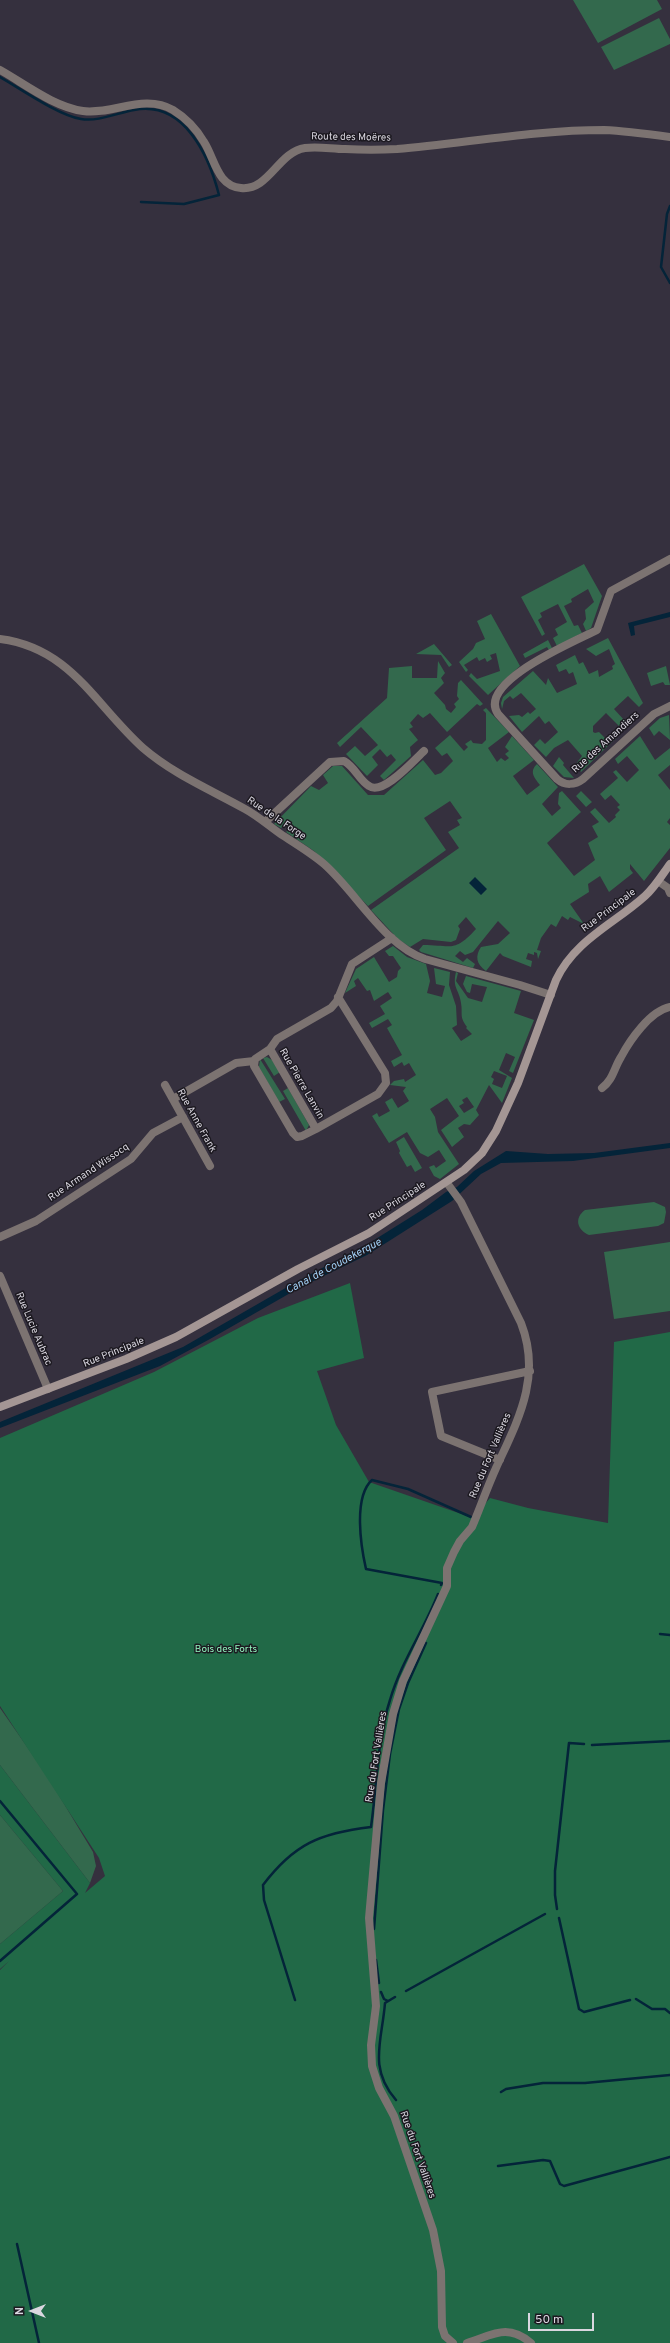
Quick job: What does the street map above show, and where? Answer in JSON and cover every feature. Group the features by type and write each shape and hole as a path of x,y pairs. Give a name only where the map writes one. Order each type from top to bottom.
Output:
{"street":[{"name":"Route des Moëres","path":"0,70 58,103 77,110 99,111 148,104 168,108 179,114 198,133 222,178 232,186 241,188 250,188 259,184 288,155 305,148 389,149 586,131 632,132 670,137"},
{"name":"Rue des Amandiers","path":"670,559 611,591 596,630 526,667 498,691 494,704 498,714 557,779 568,784 577,783 583,779 654,714 670,706"},
{"name":"Rue de la Forge","path":"0,639 28,645 47,654 92,693 134,739 154,757 265,822 329,869 392,938 406,949 420,957 551,995"},
{"path":"265,822 330,762 344,761 370,787 378,788 387,785 424,751"},
{"name":"Rue Principale","path":"0,1407 148,1350 185,1333 298,1269 369,1233 449,1185 477,1158 493,1137 516,1087 561,971 582,944 641,899 658,881 670,864"},
{"path":"658,881 668,888 670,893"},
{"name":"Rue Pierre Lanvin","path":"173,1099 236,1063 254,1061 270,1049 276,1039 331,1008 338,997 352,964 392,938"},
{"name":"Rue Pierre Lanvin","path":"254,1061 254,1066 295,1135 302,1136 378,1094 386,1083 385,1073 338,997"},
{"path":"602,1088 609,1083 620,1058 649,1019 659,1010 670,1007"},
{"name":"Rue Pierre Lanvin","path":"270,1049 316,1129"},
{"name":"Rue Anne Frank","path":"165,1085 210,1166"},
{"name":"Rue Armand Wissocq","path":"0,1237 33,1223 132,1159 153,1133 183,1117"},
{"name":"Rue du Fort Vallières","path":"449,1185 459,1199 524,1332 529,1354 530,1371 519,1418 470,1531 460,1541 454,1552 447,1568 447,1586 396,1699 382,1775 370,1902 369,1942 376,2006 371,2045 372,2066 379,2088 394,2116 433,2230 441,2271 442,2327 445,2336 453,2343"},
{"name":"Rue Lucie Aubrac","path":"0,1276 48,1389"},
{"path":"500,1460 441,1436 432,1392 530,1371"},
{"path":"467,2343 507,2331 520,2335 531,2343"}],"green space":[{"path":"573,0 657,0 662,9 598,43"},
{"path":"659,18 670,39 670,44 614,70 601,47"},
{"path":"584,564 602,596 591,628 586,631 583,624 586,619 585,610 594,602 588,589 571,599 572,602 564,606 574,626 578,625 582,633 557,646 553,638 558,635 555,629 567,622 558,604 540,613 542,617 538,620 545,634 542,636 521,597"},
{"path":"491,614 520,666 488,695 469,676 471,673 477,679 500,671 496,653 490,655 492,659 487,662 485,658 479,661 477,657 464,665 468,670 466,672 459,662 473,649 476,643 485,639 477,621"},
{"path":"608,638 643,703 639,707 628,696 614,709 625,721 619,726 606,713 593,726 593,732 599,732 605,738 609,735 618,736 581,772 576,764 582,756 568,740 554,748 546,757 534,745 540,739 545,744 558,732 549,721 545,724 539,716 522,732 509,716 519,715 522,717 528,712 530,714 536,709 521,693 513,699 510,696 504,701 502,709 501,703 503,697 533,671 546,685 548,678 557,693 577,684 573,672 569,674 566,669 559,672 556,665 575,655 579,664 583,662 589,674 598,670 599,677 613,669 612,666 615,664 609,649 596,656 586,649"},
{"path":"548,640 552,648 549,650 547,647 525,658 523,654"},
{"path":"434,644 452,665 449,667 441,655 416,654"},
{"path":"438,661 445,673 441,678 444,683 434,693 445,705 446,709 451,713 456,707 454,704 459,699 457,696 458,683 461,680 483,704 480,706 477,704 447,732 430,713 423,718 418,714 410,723 413,727 409,729 418,740 410,747 411,756 384,780 380,776 396,760 391,754 387,757 380,749 372,757 378,765 367,776 346,754 355,746 365,756 378,745 361,727 340,747 337,743 387,698 389,668 412,666 412,678 437,678"},
{"path":"666,666 670,685 665,685 663,682 651,686 647,673"},
{"path":"486,708 509,732 488,748 497,762 501,758 505,761 509,758 505,754 509,751 505,747 512,736 534,760 513,776 527,795 540,785 533,774 533,770 537,764 558,787 542,804 552,816 561,808 558,804 559,793 562,791 581,812 547,843 574,876 595,860 588,843 598,837 592,826 599,822 590,812 595,808 609,823 616,817 615,815 620,810 617,807 620,805 611,795 605,800 600,794 618,778 613,772 616,770 627,782 639,770 627,756 618,764 615,759 640,736 655,760 670,748 670,765 658,775 670,790 670,818 667,822 670,825 670,848 644,881 630,864 630,869 633,873 609,892 600,876 588,884 589,892 570,904 584,924 570,917 568,920 562,916 556,927 551,924 541,938 537,950 541,951 538,959 537,953 534,952 534,955 528,953 526,959 532,961 531,967 503,956 500,953 486,971 480,966 477,957 481,947 498,944 510,933 498,921 473,952 465,955 460,951 455,956 463,962 467,958 475,964 473,968 421,952 419,950 423,945 452,946 463,942 476,929 466,917 458,926 460,929 456,940 451,942 423,939 410,947 398,939 371,910 459,848 448,832 460,825 457,820 462,818 450,801 424,818 446,850 368,906 314,851 286,832 293,825 288,821 281,828 274,824 311,786 319,790 328,783 323,775 333,766 342,766 368,795 384,795 423,760 435,775 441,773 453,761 447,753 442,756 435,748 450,735 464,751 468,747 465,744 471,740 473,743 482,744 486,740 486,713 483,710"},
{"path":"669,715 670,740 659,731 654,736 649,728 660,718"},
{"path":"559,757 564,763 563,765 574,778 564,777 553,766"},
{"path":"581,791 592,802 586,807 576,796"},
{"path":"393,946 407,957 426,964 430,981 427,993 442,997 445,986 436,984 434,968 450,972 449,985 456,1006 457,1025 452,1028 461,1041 472,1034 466,1028 467,1027 462,1018 460,998 455,985 456,972 458,973 456,981 468,998 482,1002 487,987 472,984 470,993 467,992 463,984 466,976 521,991 514,1013 534,1020 513,1073 509,1071 515,1057 506,1053 499,1070 512,1078 502,1103 489,1085 476,1110 479,1115 470,1125 464,1124 458,1128 464,1137 452,1147 441,1130 459,1116 447,1098 430,1109 435,1117 438,1132 459,1164 440,1179 434,1176 429,1167 434,1165 436,1168 446,1161 439,1150 428,1157 420,1153 407,1132 389,1143 372,1116 377,1113 379,1117 390,1111 385,1102 392,1098 398,1108 409,1101 403,1091 406,1087 390,1085 394,1081 404,1079 405,1082 416,1075 409,1063 404,1066 402,1062 394,1067 391,1061 402,1055 387,1028 392,1025 388,1019 372,1028 369,1023 385,1014 380,1006 392,998 388,992 374,1001 370,990 367,991 358,978 354,981 356,986 345,993 356,969 374,957 389,982 397,977 398,971 401,968 393,956 389,956 385,951","holes":["494,1071 507,1076 502,1088 492,1084 494,1079 491,1077","467,1097 474,1107 464,1113 459,1106 464,1103 462,1100"]},
{"path":"267,1057 272,1060 280,1072 274,1076 263,1058"},
{"path":"260,1059 285,1099 279,1102 259,1067"},
{"path":"288,1088 309,1125 306,1131 283,1091"},
{"path":"404,1137 422,1168 415,1172 411,1165 407,1167 399,1153 400,1151 396,1142"},
{"path":"654,1202 665,1207 666,1212 664,1223 658,1226 589,1235 582,1230 578,1224 579,1217 585,1210"},
{"path":"670,1242 670,1311 614,1319 604,1252"},
{"name":"Bois des Forts","path":"350,1283 364,1358 317,1371 336,1425 369,1482 473,1518 490,1498 528,1508 608,1523 614,1342 670,1332 670,2343 0,2343 0,1970 9,1961 0,1969 0,1944 63,1891 0,1815 0,1765 90,1883 85,1893 105,1876 99,1858 0,1706 0,1438 154,1372 258,1318"},
{"path":"0,1708 46,1774 93,1852 96,1866 90,1883 0,1765"},
{"path":"0,1815 63,1891 0,1944"}],"water":[{"path":"670,612 670,617 634,626 635,635 631,636 628,623"},
{"path":"475,877 487,889 481,895 469,883"},
{"name":"Canal de Coudekerque","path":"670,1143 670,1148 573,1161 501,1163 481,1174 452,1201 367,1255 299,1288 160,1366 0,1428 0,1422 183,1347 296,1282 371,1242 422,1210 446,1192 457,1187 474,1171 506,1151 548,1154 594,1153"}],"waterway":[{"path":"0,77 29,95 72,117 87,120 108,117 134,110 152,109 167,114 180,122 192,134 201,148 209,164 219,195 184,204 141,202"},
{"path":"670,206 667,214 661,267 670,283"},
{"path":"441,1585 442,1583 366,1569 362,1548 360,1523 362,1498 366,1488 372,1480 408,1489 471,1517"},
{"path":"295,2000 264,1900 263,1885 286,1859 297,1850 310,1843 337,1833 371,1827 382,1731 390,1700 400,1672 438,1594"},
{"path":"660,1634 670,1635"},
{"path":"374,1929 383,1810 390,1754 399,1709 408,1683 426,1643"},
{"path":"592,1745 670,1741"},
{"path":"557,1909 555,1895 555,1871 569,1743 584,1744"},
{"path":"0,1801 77,1894 0,1961"},
{"path":"406,1991 545,1914"},
{"path":"559,1918 579,2009 584,2012 630,2000"},
{"path":"376,1960 379,1983"},
{"path":"381,1992 384,1999 388,2001"},
{"path":"395,1997 385,2003 380,2042 379,2065 387,2088 396,2100"},
{"path":"636,1999 652,2009 665,2009 670,2013"},
{"path":"501,2092 506,2089 543,2083 585,2083 670,2075"},
{"path":"498,2166 543,2160 550,2161 560,2184 564,2186 670,2157"},
{"path":"17,2244 39,2343"}]}
